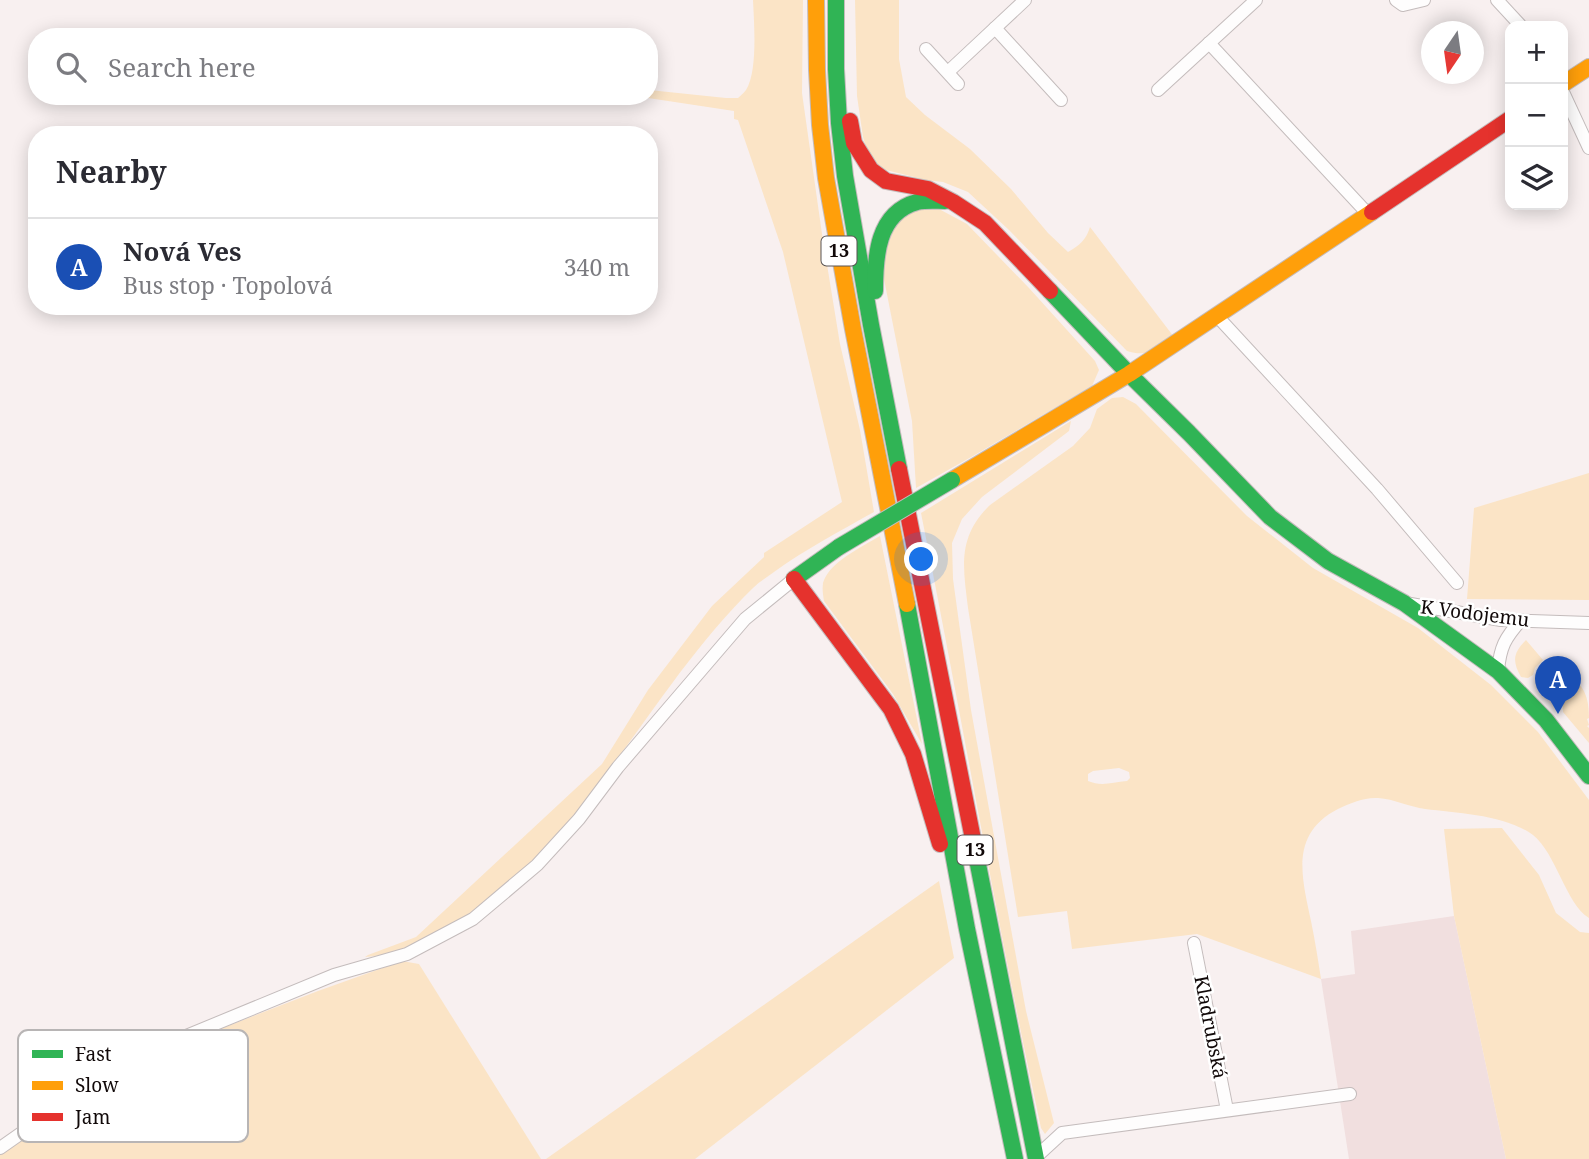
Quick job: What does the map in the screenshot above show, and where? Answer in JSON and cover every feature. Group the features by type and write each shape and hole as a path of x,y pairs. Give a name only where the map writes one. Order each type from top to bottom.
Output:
{"main road":[{"name":"13","path":"816,0 820,125 826,178 967,929 1015,1159"},
{"name":"13","path":"836,0 836,69 845,176 871,325 1036,1158"},
{"path":"847,0 850,121 854,143 871,170 886,181 928,189 985,223 1270,517 1328,561 1404,603 1498,671 1546,720 1589,776"},
{"path":"1568,80 1589,67"},
{"path":"967,929 913,754 891,709 794,579 839,547 1129,374 1505,123"},
{"path":"902,480 902,432 875,294 878,244 884,228 894,214 907,205 920,201 953,202"}],"street":[{"path":"948,72 1025,0"},
{"path":"1158,90 1256,0"},
{"path":"1396,0 1402,5 1424,0"},
{"path":"1497,0 1516,21"},
{"path":"995,29 1060,100"},
{"path":"1209,43 1368,214"},
{"path":"926,49 958,84"},
{"path":"1566,84 1589,148"},
{"path":"1217,316 1377,489 1457,583"},
{"path":"201,1030 334,975 407,954 473,919 537,865 579,819 618,768 744,619 794,579"},
{"name":"K Vodojemu","path":"1404,603 1501,620 1589,622"},
{"path":"1498,671 1503,644 1521,620"},
{"name":"Kladrubská","path":"1194,943 1227,1110"},
{"path":"1036,1158 1062,1133 1350,1094"},
{"path":"0,1148 18,1135"}],"shaded area":[{"path":"753,0 803,0 802,93 840,344 860,430 874,512 823,540 753,588 713,631 571,819 532,862 489,900 421,942 395,952 365,957 416,937 602,764 648,690 712,606 764,557 764,553 842,502 783,252 738,120 734,119 734,111 658,99 658,91 738,98 750,82 754,47"},
{"path":"855,0 899,0 899,59 906,97 970,149 1011,189 1068,252 1082,242 1090,227 1174,337 1147,353 1127,351 1009,230 968,192 943,182 882,169 870,160 863,137 857,96"},
{"path":"939,209 967,224 1095,361 1099,370 1092,386 916,488 912,421 881,264 898,217 916,210"},
{"path":"1123,397 1136,404 1247,516 1313,568 1418,628 1491,685 1538,732 1589,800 1589,918 1574,902 1541,843 1522,828 1496,819 1373,798 1347,805 1322,819 1306,844 1303,873 1321,979 1197,934 1072,949 1067,911 1018,917 968,608 964,566 967,541 979,517 990,505 1073,446 1090,428 1097,409 1112,398","holes":["1119,768 1129,772 1130,778 1127,781 1103,784 1088,781 1088,774 1093,771"]},
{"path":"1071,421 1069,431 982,497 962,519 952,543 953,579 971,710 1026,1011 1054,1123 1045,1134 1041,1128 1009,975 921,513"},
{"path":"1589,473 1589,600 1467,599 1474,508"},
{"path":"880,536 922,744 893,694 824,601 823,583 832,568"},
{"path":"1526,640 1543,660 1528,678 1521,677 1515,662 1518,649"},
{"path":"1569,677 1583,689 1587,700 1589,743 1563,712 1563,679"},
{"path":"1502,828 1539,875 1556,913 1580,932 1589,933 1589,1159 1506,1159 1454,916 1444,829"},
{"path":"939,881 954,958 695,1159 546,1159"},
{"path":"1454,916 1506,1159 1349,1159 1321,979 1355,974 1351,931"},
{"path":"402,961 419,964 541,1159 0,1159 0,1155 18,1142 248,1142 248,1030 218,1030"}],"traffic: fast":[{"path":"836,0 836,69 845,176 899,469"},
{"path":"875,291 878,251 886,226 904,208 917,202 945,201"},
{"path":"1050,291 1129,374"},
{"path":"1129,374 1270,517 1328,561 1404,603 1498,671 1546,720 1589,776"},
{"path":"839,547 952,480"},
{"path":"794,579 839,547"},
{"path":"907,604 967,929 1015,1159"},
{"path":"973,839 1036,1159"}],"traffic: slow":[{"path":"816,0 820,125 826,178 907,604"},
{"path":"1568,81 1589,67"},
{"path":"952,480 1129,374 1372,212"}],"traffic: jam":[{"path":"850,121 854,143 871,170 886,181 928,189 985,223 1050,291"},
{"path":"1372,212 1505,122"},
{"path":"899,469 973,839"},
{"path":"794,579 891,709 913,754 940,844"}],"place":[{"name":"Nová Ves","path":"1558,714"}]}
